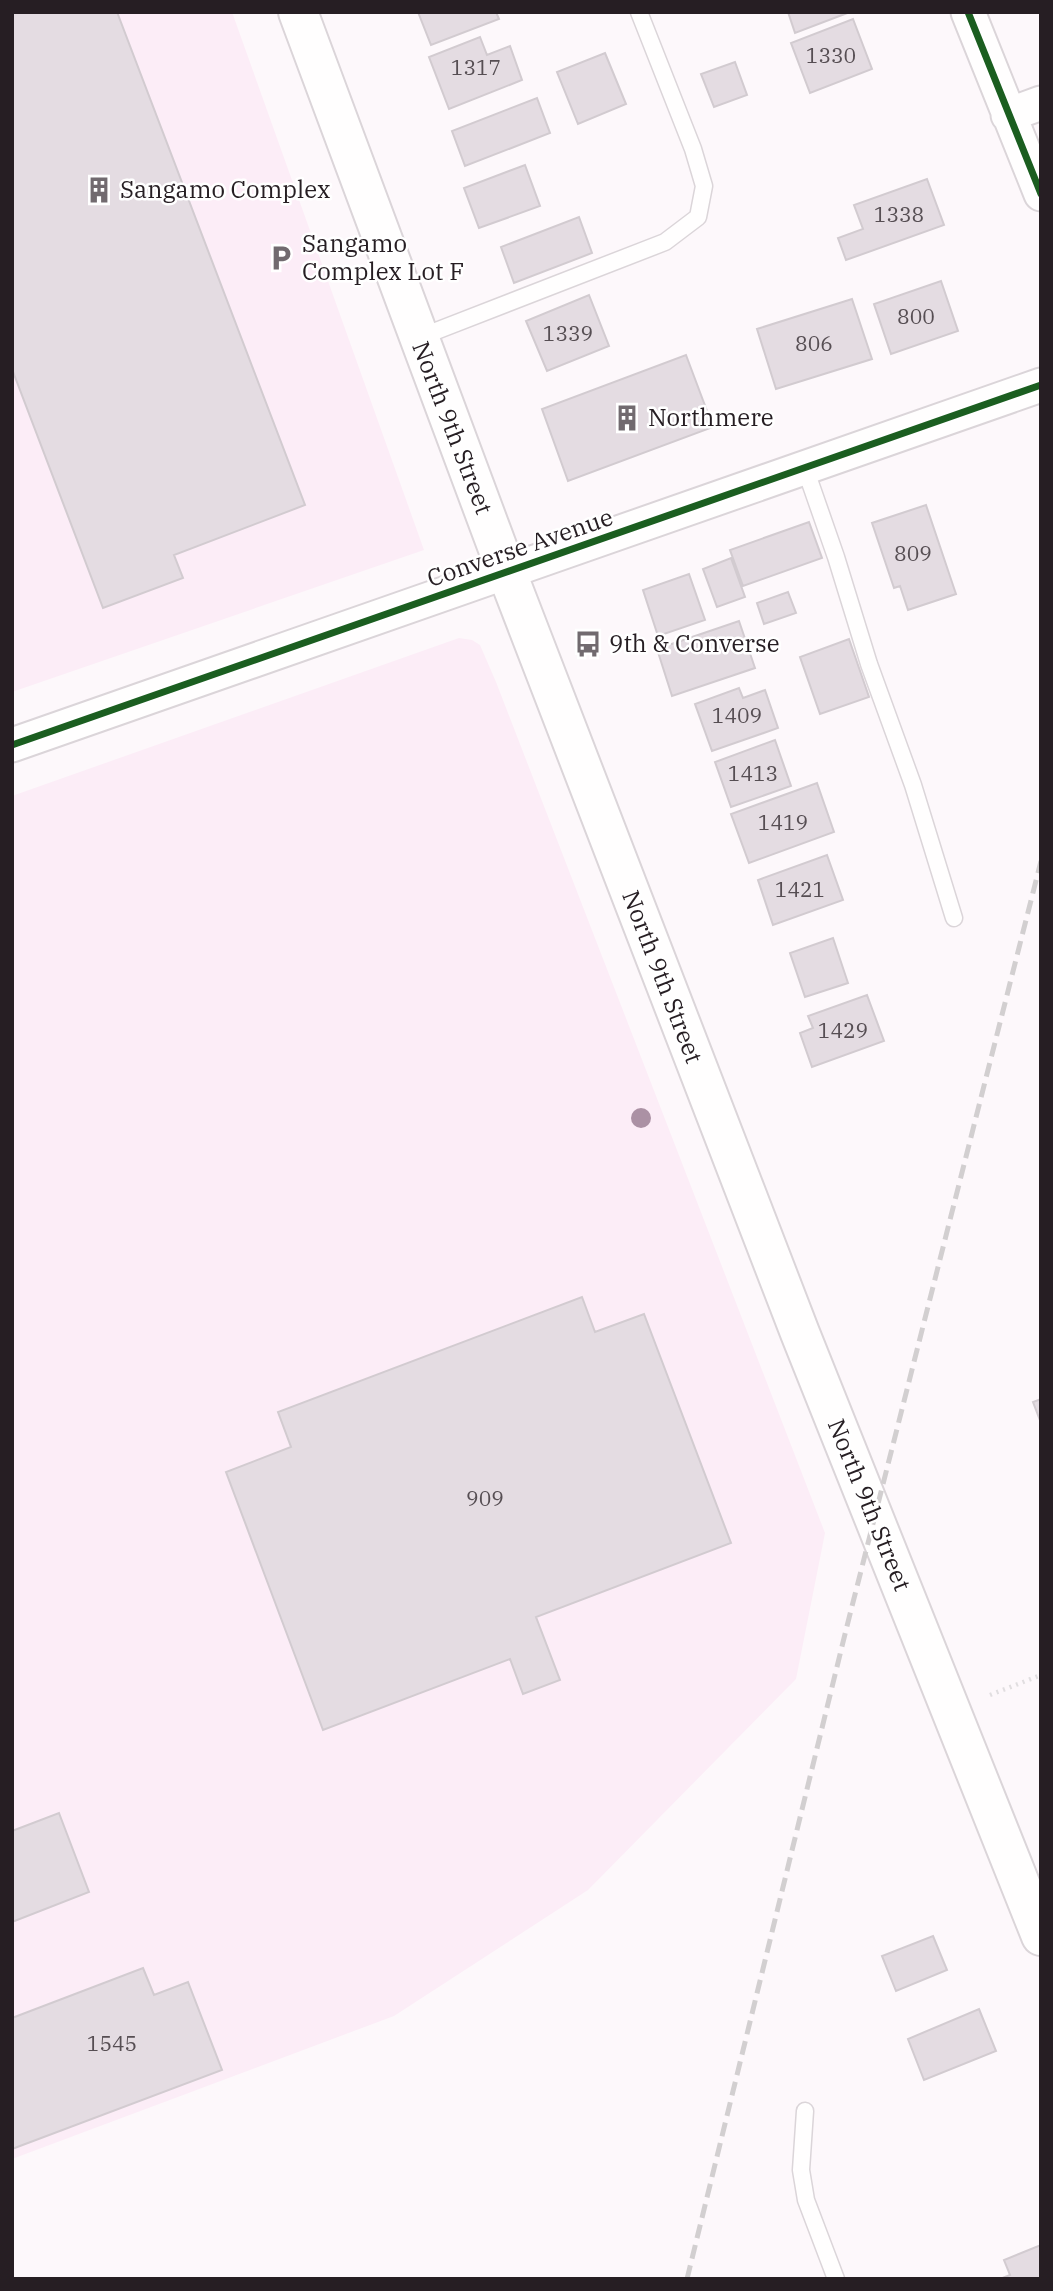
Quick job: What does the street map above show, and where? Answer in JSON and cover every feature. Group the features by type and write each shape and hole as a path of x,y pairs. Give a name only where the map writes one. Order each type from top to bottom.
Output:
{"main road":[{"name":"North 9th Street","path":"298,12 507,573 805,1346 1041,1936"}],"street":[{"path":"968,12 1041,194"},
{"path":"1009,115 1041,103"},
{"name":"Converse Avenue","path":"12,745 1041,385"}],"lane":[{"path":"418,338 665,242 698,217 704,186 693,149 639,12"},
{"path":"805,468 869,664 913,785 954,918"},
{"path":"805,2111 800,2170 806,2200 836,2279"}],"path":[{"path":"990,1695 1041,1675"}],"shaded area":[{"path":"12,12 232,12 424,550 12,692"},
{"path":"459,638 472,640 480,645 496,682 825,1533 796,1679 588,1890 394,2016 12,2159 12,796"}],"building":[{"name":"Sangamo Complex","path":"12,12 117,12 305,505 174,555 183,578 103,608 12,369"},
{"path":"418,12 496,12 499,19 431,45"},
{"path":"788,12 850,12 795,33"},
{"path":"853,19 872,69 810,93 791,43"},
{"path":"480,37 487,55 510,46 522,80 449,109 429,57"},
{"path":"605,53 626,104 578,124 557,72"},
{"path":"735,62 747,95 714,107 701,74"},
{"path":"537,98 550,133 465,166 452,131"},
{"path":"525,165 540,206 479,228 464,188"},
{"path":"927,179 944,225 846,260 838,238 863,229 854,205"},
{"path":"579,217 592,253 514,283 501,247"},
{"path":"941,281 958,331 891,354 874,304"},
{"path":"589,295 609,346 547,371 526,321"},
{"path":"852,299 872,359 776,389 757,329"},
{"name":"Northmere","path":"686,355 713,427 568,481 542,409"},
{"path":"926,505 956,594 908,610 900,586 894,588 872,523"},
{"path":"809,522 822,558 743,586 730,550"},
{"path":"731,558 745,597 717,607 703,569"},
{"path":"689,574 705,620 658,636 643,590"},
{"path":"788,592 796,613 764,624 757,603"},
{"path":"739,621 755,668 672,696 657,649"},
{"path":"849,639 869,697 820,714 800,657"},
{"path":"739,688 743,698 765,690 778,728 712,751 695,704"},
{"path":"775,740 791,786 731,807 715,762"},
{"path":"817,783 834,832 749,863 731,814"},
{"path":"827,855 843,900 773,925 758,880"},
{"path":"833,938 848,983 805,997 790,953"},
{"path":"867,995 884,1041 812,1067 800,1033 813,1028 808,1016"},
{"path":"582,1297 595,1332 644,1314 731,1543 536,1617 560,1680 523,1694 510,1659 323,1730 226,1472 291,1447 278,1412"},
{"path":"1041,1399 1041,1423 1033,1402"},
{"path":"59,1813 89,1892 12,1922 12,1831"},
{"path":"933,1936 947,1970 896,1991 882,1956"},
{"path":"143,1968 154,1995 188,1982 222,2070 12,2149 12,2018"},
{"path":"979,2009 996,2051 924,2080 908,2039"},
{"path":"1041,2245 1041,2279 1000,2279 1010,2275 1004,2260"}],"railway":[{"path":"687,2279 846,1630 1041,861"}],"cycle path":[{"path":"968,12 1041,194"},
{"path":"12,745 1041,385"}],"place":[{"name":"Sangamo Complex","path":"99,190"},
{"name":"Sangamo Complex Lot F","path":"281,258"},
{"name":"Northmere","path":"627,418"},
{"name":"9th & Converse","path":"588,644"}]}
